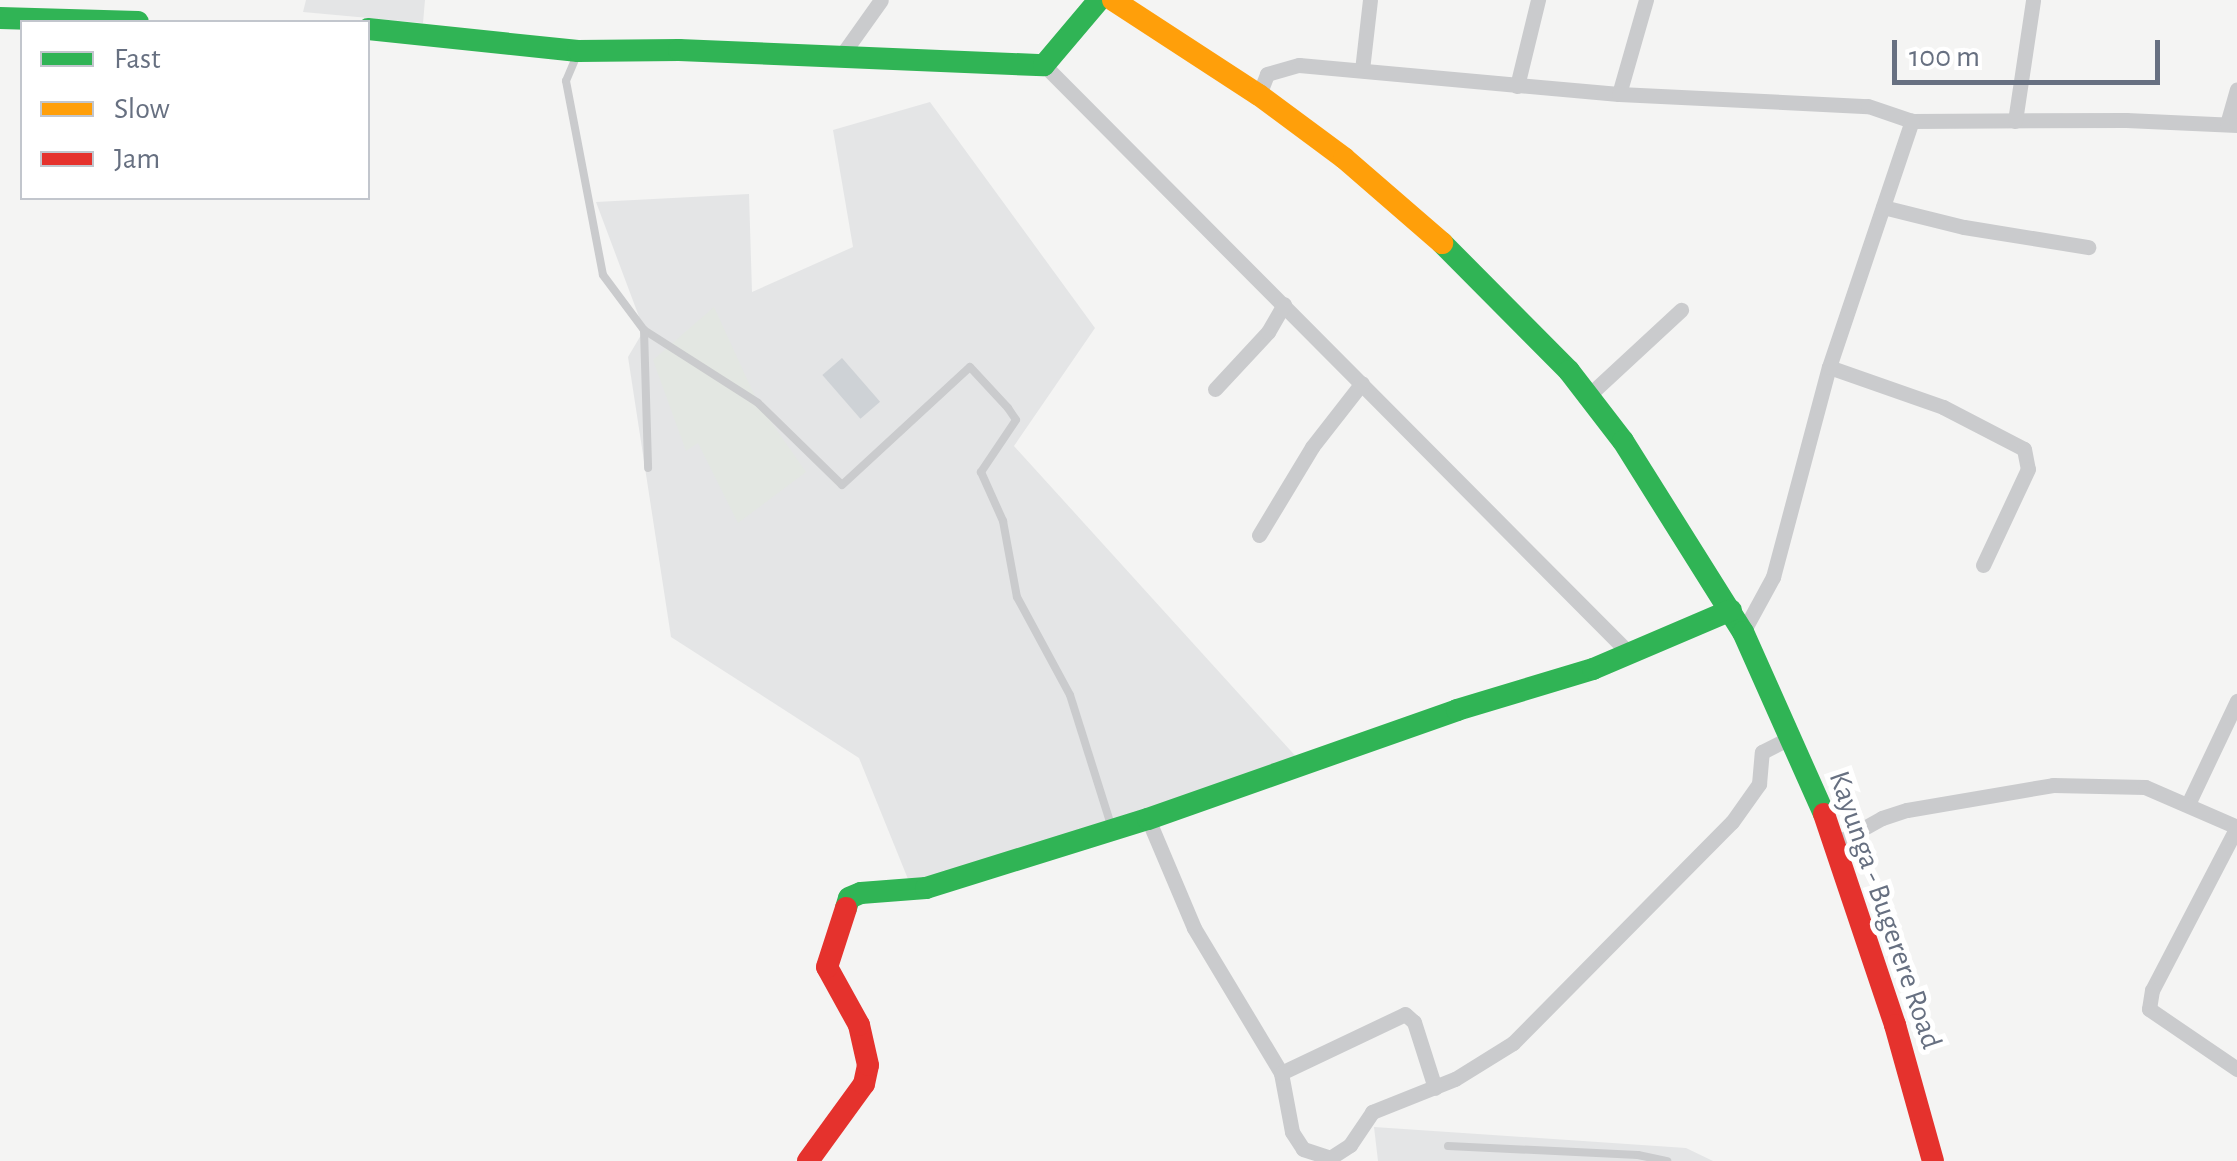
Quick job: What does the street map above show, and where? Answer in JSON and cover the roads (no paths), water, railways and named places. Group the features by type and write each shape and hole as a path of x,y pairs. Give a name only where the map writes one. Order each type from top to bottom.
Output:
{"street":[{"path":"839,60 882,0"},
{"path":"1044,65 1099,0"},
{"name":"Kayunga - Bugerere Road","path":"1114,0 1259,96 1426,227 1499,296 1588,396 1667,505 1743,632 1837,843 1933,1161"},
{"path":"1362,70 1370,0"},
{"path":"1518,86 1538,0"},
{"path":"1619,94 1646,0"},
{"path":"2015,120 2034,0"},
{"path":"0,18 38,9 123,20"},
{"path":"370,29 578,51 679,50 839,60 1044,65 1630,654"},
{"path":"1259,96 1267,74 1280,67 1362,70 1619,94 1868,106 1912,121 2232,125 2237,89"},
{"path":"1743,632 1773,577 1829,367 1912,121"},
{"path":"1883,207 1964,226 2088,247"},
{"path":"1215,389 1268,332 1284,304"},
{"path":"1588,396 1681,310"},
{"path":"1829,367 1943,407 2024,448 2028,469 1984,564"},
{"path":"1260,535 1312,447 1362,383"},
{"path":"808,1161 864,1084 868,1065 859,1024 827,967 850,898 862,892 926,888 1148,819 1630,654 1731,610"},
{"path":"2189,802 2237,701"},
{"path":"1148,819 1194,928 1281,1073 1292,1132 1304,1150 1330,1158 1350,1146 1372,1112 1435,1088 1513,1044 1732,822 1758,784 1762,752 1792,737"},
{"path":"1837,843 1894,814 2022,787 2146,787 2189,802 2237,827 2152,990 2148,1009 2237,1069"},
{"path":"1281,1073 1405,1014 1414,1022 1435,1088"}],"lane":[{"path":"578,51 566,81 604,275 644,330 758,403 842,485 970,367 1016,420 981,472 1003,521 1018,597 1070,695 1112,829"},
{"path":"644,330 648,468"},
{"path":"1448,1146 1638,1155 1667,1161"}]}
